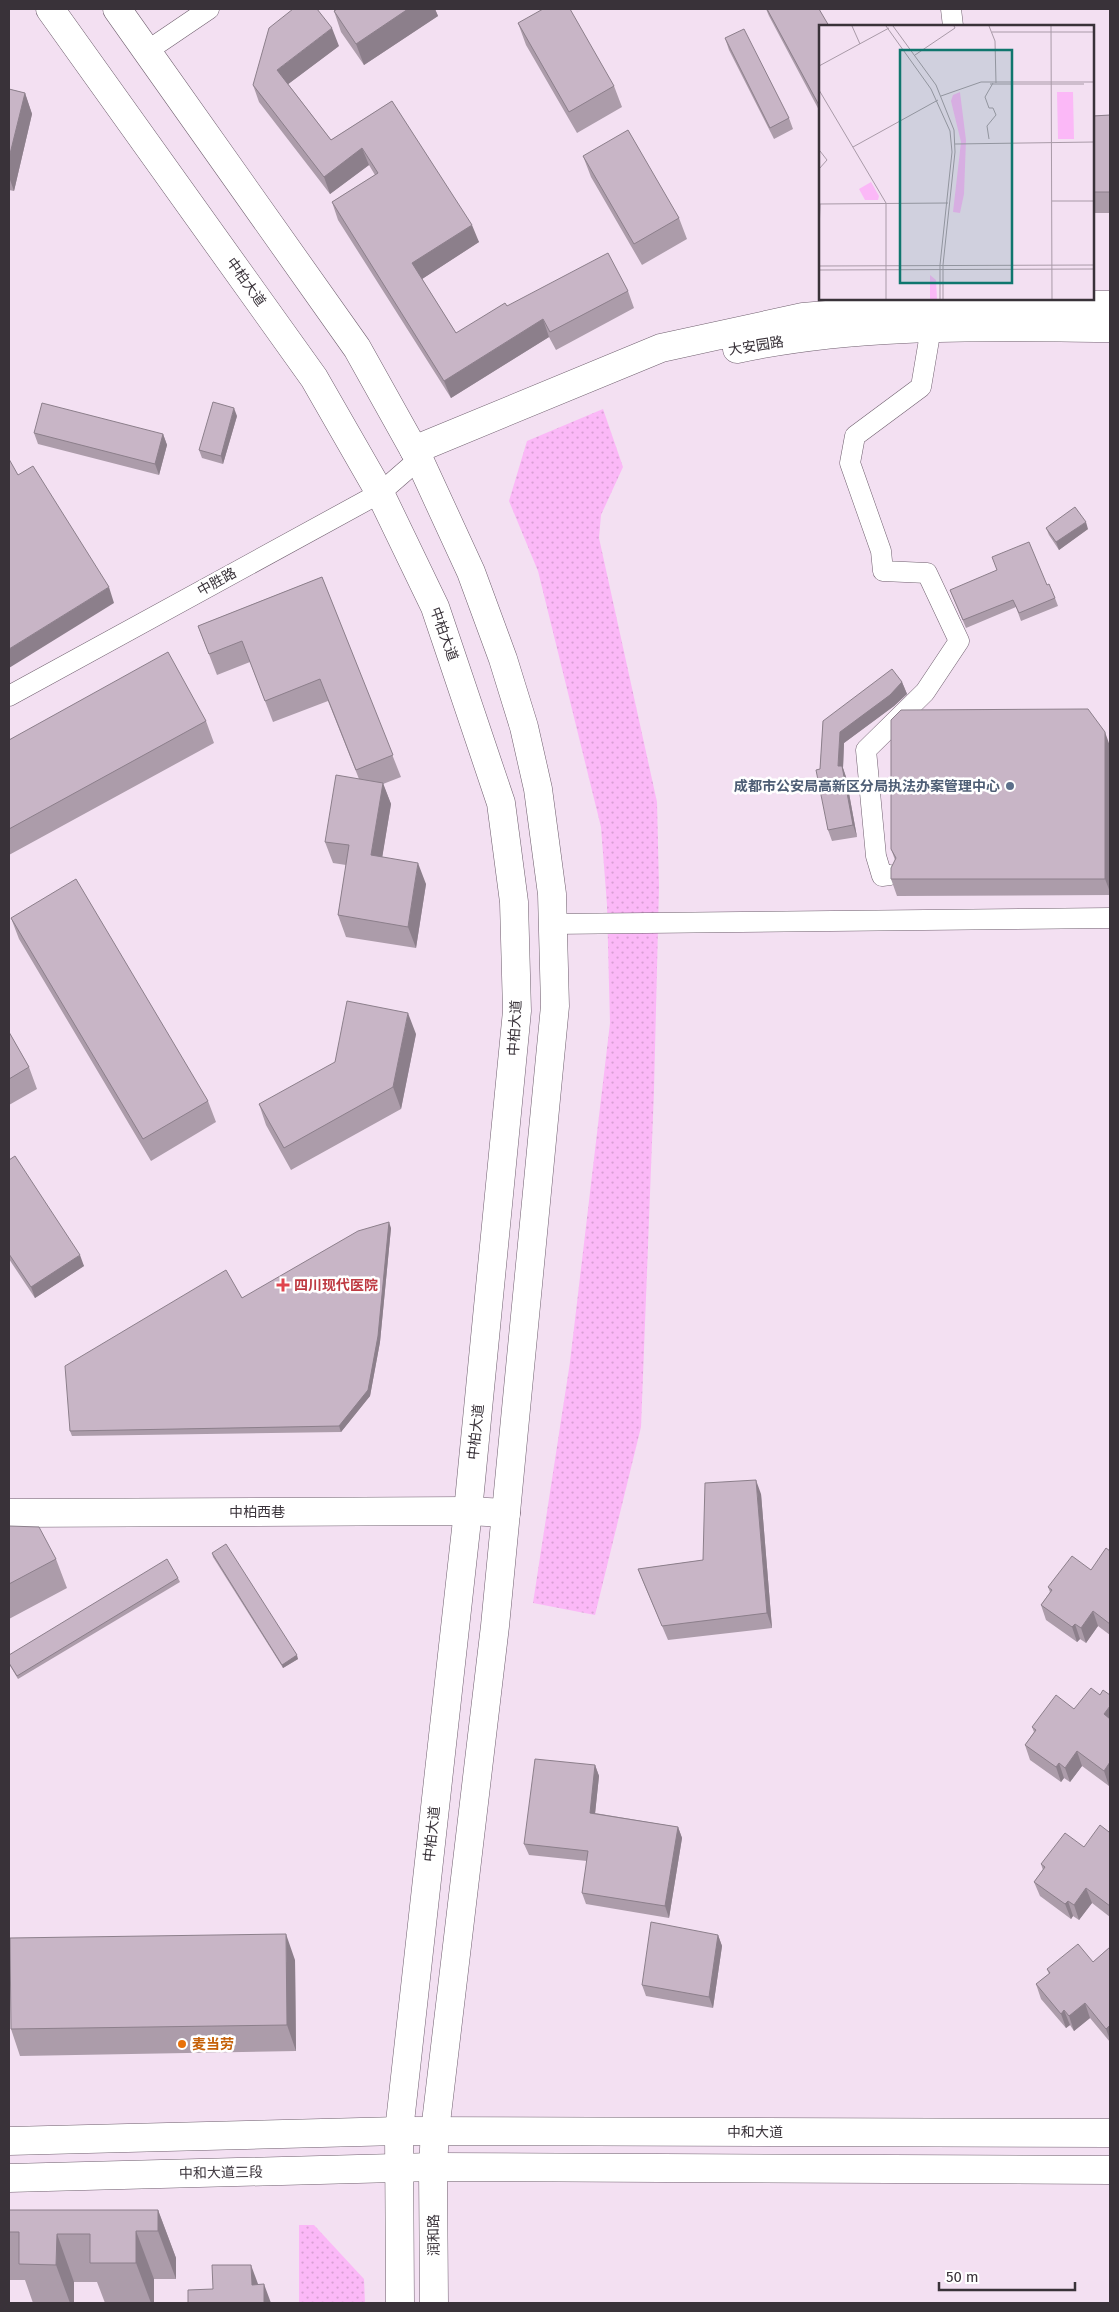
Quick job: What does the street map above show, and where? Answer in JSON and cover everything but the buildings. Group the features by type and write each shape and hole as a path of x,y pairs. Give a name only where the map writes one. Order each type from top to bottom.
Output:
{"main road":[{"name":"中柏大道","path":"50,9 314,378 380,492 435,607 484,749 500,803 514,902 517,1010 468,1511 399,2131 400,2169"},
{"path":"117,9 357,348 419,459 471,572 503,659 524,727 538,790 552,894 555,1006 506,1513 435,2131 433,2167 1110,2170"},
{"path":"949,314 1110,305"},
{"name":"大安园路","path":"419,459 609,383 685,360 760,345 866,331 949,314 1110,328"},
{"name":"中柏西巷","path":"9,1513 468,1511 506,1513"},
{"path":"9,2141 399,2131"},
{"name":"中和大道","path":"399,2131 1110,2133"},
{"name":"中和大道三段","path":"9,2178 433,2167"},
{"name":"润和路","path":"433,2167 434,2303"},
{"path":"400,2169 400,2303"}],"street":[{"path":"147,51 209,9"},
{"path":"952,9 953,25"},
{"path":"890,875 882,876 876,856 866,750 925,692 958,641 927,573 883,571 881,551 850,463 855,436 921,387 949,314"},
{"name":"中胜路","path":"9,696 380,492 419,459"},
{"path":"553,924 1110,918"}],"shaded area":[{"path":"603,409 623,467 601,515 599,538 657,802 659,887 654,1090 641,1427 595,1615 533,1603 570,1362 610,1023 607,905 601,827 538,571 509,501 527,441"},
{"path":"299,2225 314,2225 364,2279 365,2303 299,2303"}],"place":[{"name":"成都市公安局高新区分局执法办案管理中心","path":"1010,786"},
{"name":"四川现代医院","path":"283,1285"},
{"name":"麦当劳","path":"182,2044"}]}
